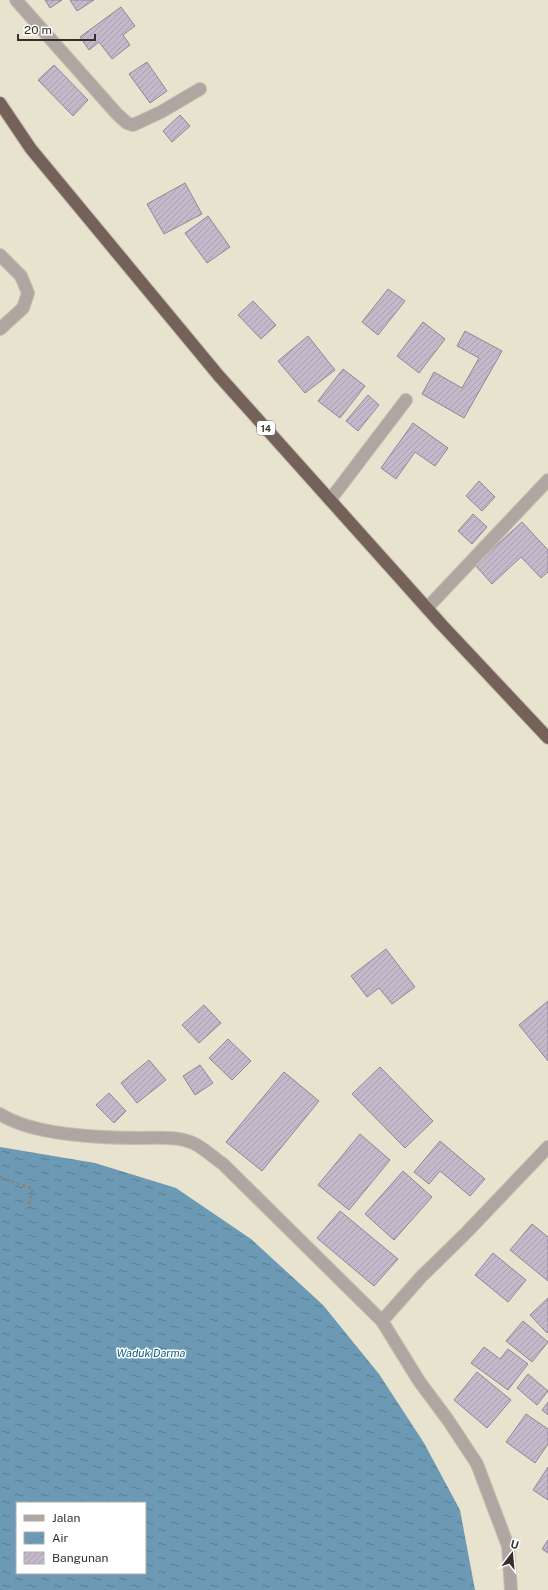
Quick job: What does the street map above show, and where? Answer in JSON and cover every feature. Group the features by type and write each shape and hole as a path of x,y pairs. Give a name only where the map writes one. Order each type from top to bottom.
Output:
{"highway":[{"name":"14","path":"0,103 31,149 219,376 427,608 548,738"}],"street":[{"path":"16,0 116,114 127,123 133,125 161,112 200,88"},
{"path":"0,255 21,276 28,293 23,308 0,329"},
{"path":"330,500 406,400"},
{"path":"427,608 548,480"},
{"path":"0,1114 10,1120 36,1129 86,1136 142,1138 165,1137 193,1143 223,1164 382,1320 419,1381 448,1420 477,1464 508,1546 511,1590"},
{"path":"382,1320 421,1277 465,1234 548,1147"}],"path":[{"path":"0,1177 33,1189 27,1209"}],"water":[{"name":"Waduk Darma","path":"0,1147 95,1163 176,1188 251,1239 323,1305 379,1374 424,1443 460,1510 475,1590 0,1590"}],"building":[{"path":"45,0 62,0 50,8"},
{"path":"70,0 94,0 77,11"},
{"path":"121,7 135,26 123,35 130,45 112,59 99,42 89,50 80,37"},
{"path":"147,62 167,91 150,103 129,74"},
{"path":"54,65 88,100 73,116 38,80"},
{"path":"180,115 190,126 172,142 163,131"},
{"path":"185,183 202,214 164,234 147,204"},
{"path":"208,216 230,247 207,263 185,233"},
{"path":"388,289 405,301 378,335 362,322"},
{"path":"253,301 276,325 261,339 238,315"},
{"path":"423,322 445,339 419,373 397,356"},
{"path":"465,331 502,351 464,418 422,394 434,372 462,388 479,358 457,346"},
{"path":"308,336 335,370 305,393 278,361"},
{"path":"343,369 365,386 340,418 318,401"},
{"path":"368,395 379,405 358,431 346,421"},
{"path":"413,423 448,448 435,466 415,452 396,479 381,468"},
{"path":"479,481 495,497 482,511 466,496"},
{"path":"473,514 487,527 472,544 458,531"},
{"path":"522,522 548,550 548,572 541,578 521,557 492,584 475,565"},
{"path":"386,949 415,987 392,1004 379,988 367,997 351,976"},
{"path":"548,1001 548,1061 519,1025"},
{"path":"204,1005 221,1023 199,1043 182,1025"},
{"path":"228,1039 251,1061 232,1080 209,1058"},
{"path":"149,1060 166,1080 137,1103 121,1083"},
{"path":"200,1065 213,1083 195,1095 183,1076"},
{"path":"380,1067 433,1121 405,1148 352,1094"},
{"path":"284,1072 319,1101 262,1171 226,1142"},
{"path":"109,1093 126,1111 114,1123 96,1105"},
{"path":"360,1134 390,1160 349,1210 318,1185"},
{"path":"440,1141 485,1179 470,1196 440,1171 429,1184 414,1172"},
{"path":"403,1171 432,1197 394,1240 365,1214"},
{"path":"340,1211 398,1259 374,1286 317,1238"},
{"path":"532,1224 548,1237 548,1281 510,1250"},
{"path":"493,1253 526,1280 508,1302 475,1275"},
{"path":"548,1298 548,1332 547,1333 530,1315"},
{"path":"523,1321 548,1342 532,1362 506,1341"},
{"path":"484,1347 500,1359 508,1349 528,1364 508,1390 471,1363"},
{"path":"477,1372 511,1400 487,1428 454,1400"},
{"path":"528,1374 548,1391 537,1405 517,1388"},
{"path":"548,1402 548,1415 542,1410"},
{"path":"526,1414 548,1429 548,1444 535,1463 506,1442"},
{"path":"548,1467 548,1500 533,1490"},
{"path":"548,1540 548,1553 542,1549"}]}
